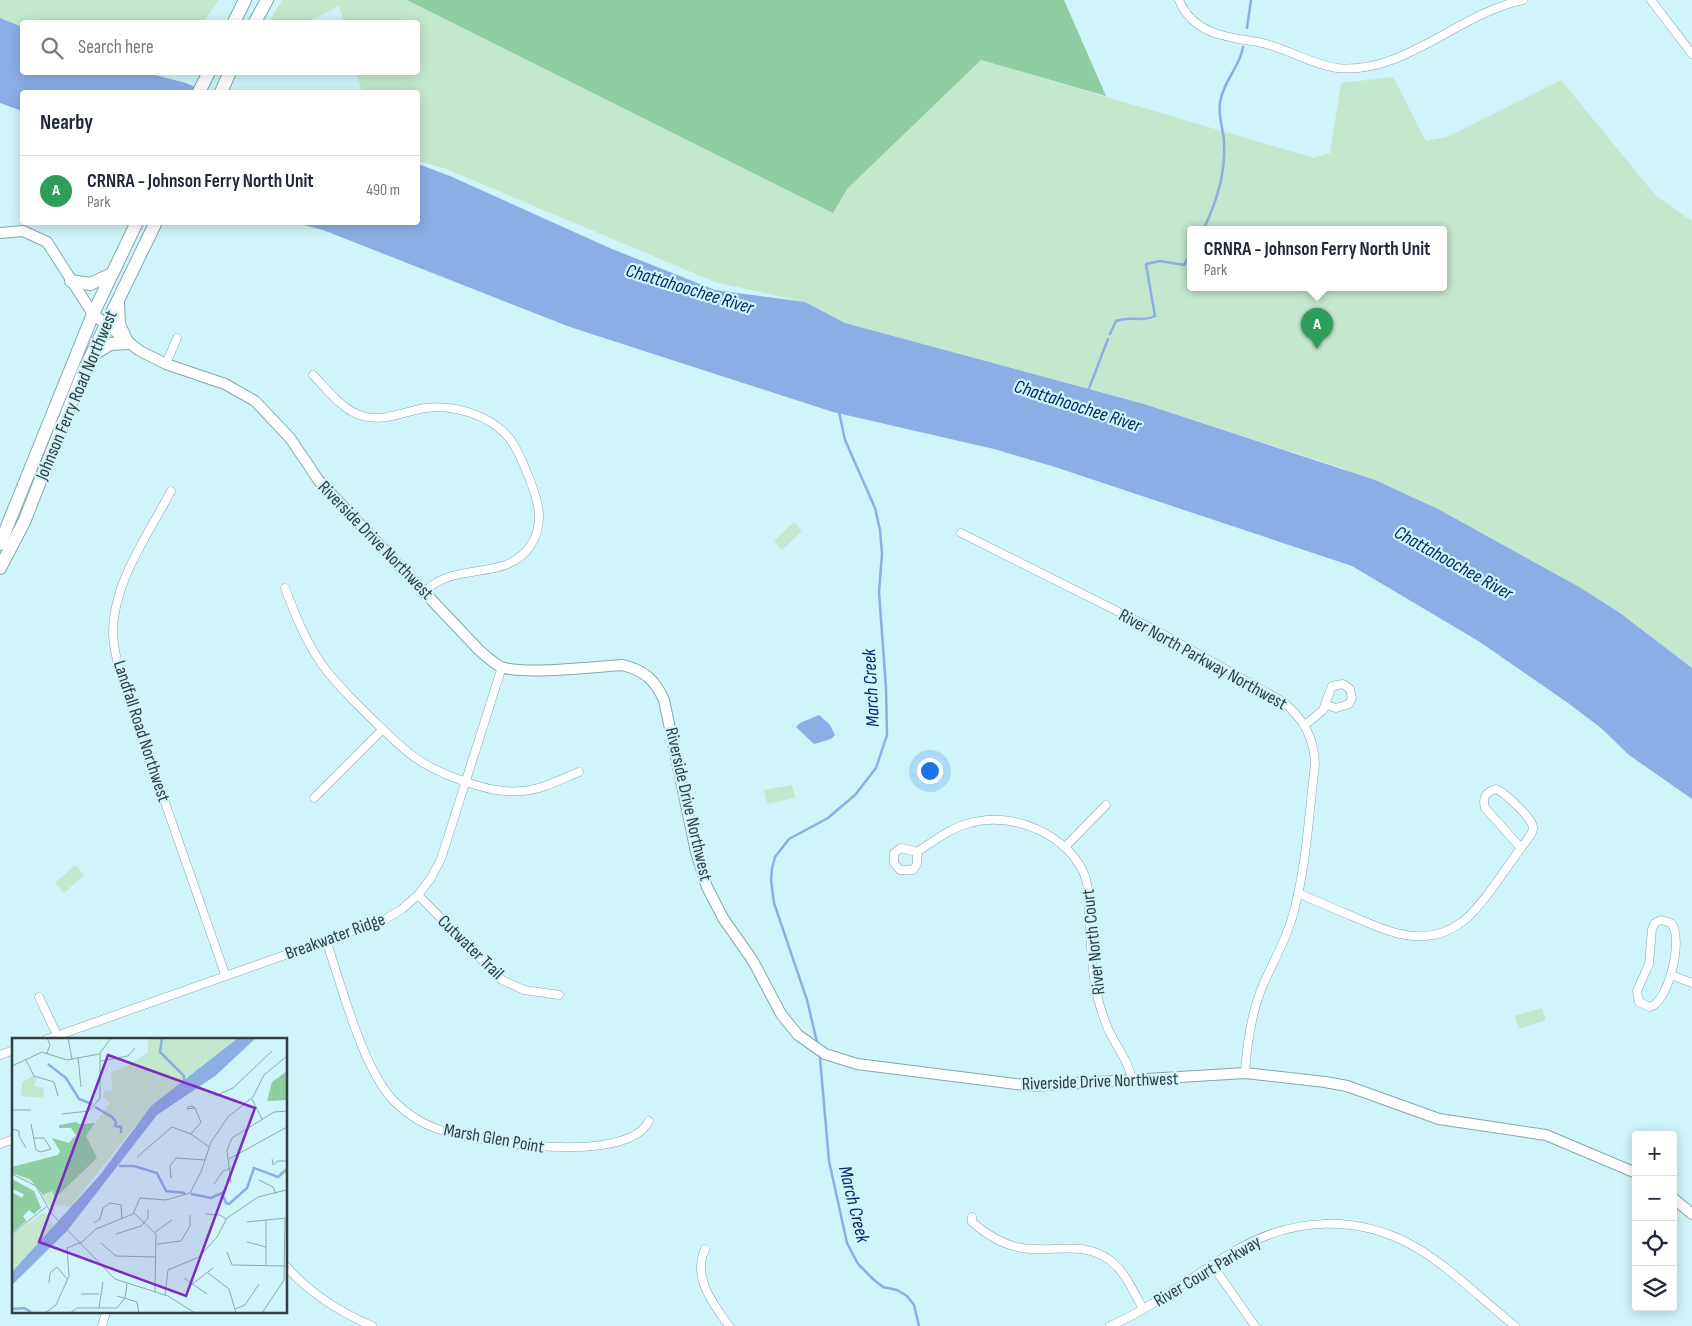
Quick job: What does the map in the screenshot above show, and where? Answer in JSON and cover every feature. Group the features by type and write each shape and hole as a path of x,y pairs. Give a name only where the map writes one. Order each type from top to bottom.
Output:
{"main road":[{"path":"235,20 245,0"},
{"path":"256,20 268,0"},
{"path":"200,90 208,75"},
{"path":"222,90 229,76"},
{"name":"Johnson Ferry Road Northwest","path":"0,544 92,314 136,225"},
{"name":"Johnson Ferry Road Northwest","path":"0,568 24,522 60,427 90,356 155,225"},
{"path":"71,280 90,284 112,274"},
{"path":"90,356 110,344 128,342 119,324 118,299"}],"street":[{"path":"1179,0 1188,17 1209,32 1274,46 1326,66 1357,68 1388,61 1481,15 1523,0"},
{"path":"1651,0 1692,54"},
{"name":"Riverside Drive Northwest","path":"0,233 23,231 42,238 54,251 92,314 128,342 166,364 225,384 255,401 290,438 319,481 479,650 502,667 529,670 622,665 636,668 647,675 658,686 664,700 696,852 707,887 723,918 753,962 781,1014 798,1036 811,1046 833,1057 857,1064 1032,1086 1245,1073 1325,1082 1347,1086 1438,1119 1546,1135 1632,1171"},
{"path":"166,364 177,338"},
{"path":"313,375 342,404 359,415 382,419 426,408 460,409 496,425 509,438 518,451 539,508 538,528 531,545 521,556 508,564 445,576 433,583 425,592"},
{"name":"Landfall Road Northwest","path":"171,491 121,589 114,618 114,646 119,670 224,974"},
{"name":"River North Parkway Northwest","path":"961,533 1159,632 1282,701 1295,711 1305,724 1313,743 1315,764 1298,893 1285,940 1264,984 1254,1011 1247,1043 1245,1073"},
{"path":"285,588 304,636 321,664 342,689 422,764 443,775 493,790 523,791 579,772"},
{"name":"Breakwater Ridge","path":"51,1038 224,974 384,920 402,908 418,894 431,878 441,859 502,667"},
{"path":"1305,724 1326,705"},
{"path":"314,798 383,729"},
{"path":"1298,893 1392,934 1426,937 1445,931 1462,922 1521,848 1533,832 1532,823 1503,792 1489,791 1484,799 1485,808 1521,848"},
{"path":"1066,846 1106,805"},
{"name":"River North Court","path":"917,852 954,828 971,822 987,820 1033,828 1052,836 1066,846 1078,862 1086,880 1091,962 1101,1010 1129,1069 1132,1080"},
{"name":"Cutwater Trail","path":"418,894 502,980 524,990 559,996"},
{"path":"1662,920 1671,923 1676,930 1671,975 1661,1000 1656,1006 1650,1007 1639,1002 1637,991 1649,964 1652,929 1655,923 1662,920"},
{"name":"Marsh Glen Point","path":"326,940 374,1073 393,1100 420,1121 454,1133 564,1149 594,1146 631,1138 642,1132 649,1121"},
{"path":"1671,975 1692,983"},
{"path":"39,997 57,1036"},
{"path":"0,1055 12,1051"},
{"path":"0,1144 12,1140"},
{"path":"1677,1201 1692,1214"},
{"path":"972,1217 972,1222 983,1232 1010,1245 1035,1250 1078,1247 1101,1254 1121,1271 1143,1309"},
{"name":"River Court Parkway","path":"1110,1326 1143,1309 1256,1240 1299,1226 1323,1223 1367,1228 1411,1245 1431,1258 1515,1326"},
{"path":"705,1249 700,1264 702,1280 713,1303 729,1326"},
{"path":"1213,1266 1255,1326"},
{"path":"288,1268 316,1294 343,1312 372,1326"}],"green space":[{"path":"0,0 219,0 204,20 20,20 20,34 0,25"},
{"path":"282,0 700,0 847,189 981,60 1314,158 1330,153 1341,83 1393,77 1426,141 1447,137 1561,80 1656,196 1692,221 1692,668 1620,613 1581,588 1479,531 1342,468 1144,404 845,323 805,302 715,282 444,168 420,162 420,90 361,90 358,75 420,75 420,20 343,20 339,6 312,20 270,20"},
{"path":"407,0 1064,0 1106,96 981,60 847,189 833,213"},
{"path":"794,522 802,531 782,550 774,541"},
{"path":"792,785 795,798 767,804 764,790"},
{"path":"75,865 84,875 64,893 55,883"},
{"path":"1542,1008 1546,1020 1519,1029 1515,1016"}],"water":[{"path":"0,18 20,26 20,75 155,75 186,83 203,90 20,90 20,110 0,103"},
{"name":"Chattahoochee River","path":"420,165 450,176 612,249 715,290 805,302 845,323 1144,404 1375,480 1438,509 1581,588 1620,613 1692,668 1692,799 1629,755 1601,728 1568,703 1480,642 1352,566 1055,467 994,449 833,412 570,327 323,230 304,225 420,225"},
{"path":"819,715 830,725 835,735 831,739 814,744 796,727 800,723"}],"waterway":[{"path":"1247,28 1251,0"},
{"path":"1205,226 1220,187 1224,164 1224,141 1220,103 1224,88 1239,61 1243,47"},
{"path":"1110,334 1116,321 1122,319 1145,319 1155,316 1146,264 1160,261 1184,265 1187,260"},
{"name":"Chattahoochee River","path":"1088,391 1108,339"},
{"name":"March Creek","path":"817,1042 807,1000 774,903 771,880 772,868 775,857 789,839 828,818 855,795 876,768 887,735 886,688 879,592 882,554 880,530 875,508 845,440 839,412"},
{"name":"March Creek","path":"820,1058 829,1161 847,1243 858,1264 874,1280 883,1287 897,1290 907,1296 914,1305 919,1326"}],"place":[{"name":"CRNRA - Johnson Ferry North Unit","path":"1317,349"}]}
